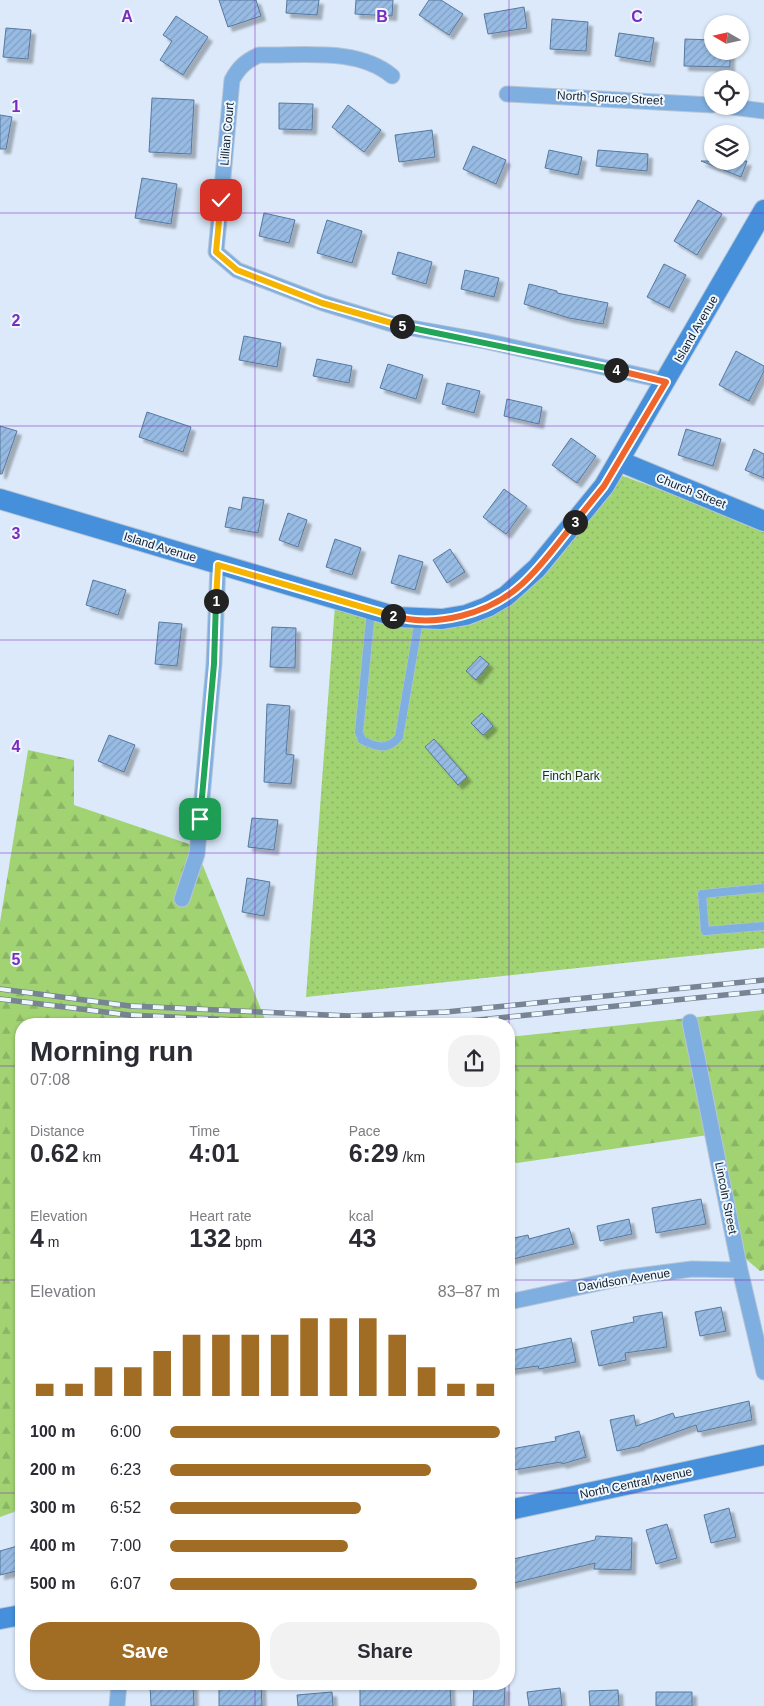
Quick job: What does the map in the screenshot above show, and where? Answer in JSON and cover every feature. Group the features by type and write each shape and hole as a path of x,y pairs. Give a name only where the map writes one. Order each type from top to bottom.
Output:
{"street":[{"name":"Lillian Court","path":"392,76 375,64 354,56 260,55 247,61 232,80 216,252 237,270 322,303 386,322 666,382"},
{"name":"North Spruce Street","path":"507,94 704,105"},
{"path":"749,109 764,111"},
{"name":"Island Avenue","path":"0,498 218,565 397,617 419,620 466,615 487,607 522,584 604,486 764,210"},
{"name":"Church Street","path":"619,461 764,521"},
{"path":"182,899 197,854 214,664 218,565"},
{"name":"Lincoln Street","path":"690,1022 740,1270 764,1372"},
{"name":"Davidson Avenue","path":"515,1301 622,1278 692,1270 740,1270"},
{"name":"North Central Avenue","path":"515,1509 764,1456"},
{"path":"0,1619 15,1616"},
{"path":"117,1706 118,1690"}],"lane":[{"path":"372,609 358,732 362,740 373,746 382,748 393,745 399,737 419,620"},
{"path":"764,888 702,894 705,931 764,926"}],"green space":[{"name":"Finch Park","path":"615,473 764,528 764,948 306,997 335,605 402,619 498,598"},
{"path":"28,750 74,760 74,805 195,846 265,1018 15,1018 15,1510 0,1517 0,922"},
{"path":"764,1010 764,1270 760,1271 733,1248 708,1135 515,1162 515,1036"}],"building":[{"path":"219,0 256,0 261,16 228,27"},
{"path":"287,0 319,0 317,15 286,13"},
{"path":"356,0 393,0 392,16 355,14"},
{"path":"429,0 441,0 463,14 449,35 419,15"},
{"path":"524,7 527,28 488,34 484,14"},
{"path":"176,16 208,37 183,75 160,60 172,41 163,35"},
{"path":"552,19 588,22 586,51 550,49"},
{"path":"6,28 31,30 28,59 3,57"},
{"path":"619,33 654,38 650,62 615,56"},
{"path":"685,39 704,40 704,60 730,60 730,67 684,66"},
{"path":"152,98 194,100 191,154 149,152"},
{"path":"279,103 313,104 312,130 279,129"},
{"path":"348,105 381,130 364,152 332,127"},
{"path":"0,115 12,117 6,149 0,149"},
{"path":"432,130 435,157 399,162 395,135"},
{"path":"473,146 506,160 496,184 463,169"},
{"path":"549,150 582,157 578,175 545,168"},
{"path":"598,150 648,154 647,171 596,166"},
{"path":"724,170 744,170 741,177"},
{"path":"142,178 177,184 171,224 135,218"},
{"path":"698,200 722,214 697,255 674,241"},
{"path":"264,213 295,220 289,243 259,236"},
{"path":"327,220 362,231 352,263 317,253"},
{"path":"398,252 432,262 426,284 392,274"},
{"path":"664,264 686,275 669,308 647,297"},
{"path":"465,270 499,278 494,297 461,289"},
{"path":"529,284 557,291 557,293 608,303 603,324 569,318 524,304"},
{"path":"244,336 281,343 277,367 239,360"},
{"path":"736,351 764,366 764,371 749,401 719,385"},
{"path":"317,359 352,366 349,383 313,376"},
{"path":"388,364 423,375 416,399 380,388"},
{"path":"447,383 480,391 474,413 442,404"},
{"path":"507,399 542,407 539,424 504,416"},
{"path":"147,412 191,427 183,452 139,437"},
{"path":"0,426 17,431 2,474 0,474"},
{"path":"686,429 721,439 713,466 678,455"},
{"path":"571,438 596,456 577,483 552,465"},
{"path":"754,449 764,454 764,478 745,470"},
{"path":"504,489 527,506 506,534 483,517"},
{"path":"243,497 264,500 258,533 225,527 229,507 241,510"},
{"path":"288,513 307,520 298,547 279,540"},
{"path":"335,539 361,548 352,575 326,567"},
{"path":"450,549 465,572 447,583 433,560"},
{"path":"399,555 423,562 415,590 391,583"},
{"path":"93,580 126,590 118,615 86,605"},
{"path":"159,622 182,624 177,666 155,664"},
{"path":"272,627 296,628 295,668 270,667"},
{"path":"480,656 489,664 476,680 466,671"},
{"path":"267,704 290,706 286,754 294,755 291,784 264,782"},
{"path":"482,713 493,726 483,735 471,723"},
{"path":"109,735 135,745 124,772 98,761"},
{"path":"434,739 467,777 458,785 425,747"},
{"path":"252,818 278,820 274,850 248,847"},
{"path":"247,878 270,882 264,916 242,912"},
{"path":"701,1199 706,1224 656,1233 652,1208"},
{"path":"629,1219 632,1234 600,1241 597,1226"},
{"path":"569,1228 574,1244 515,1259 515,1238 528,1235 529,1239"},
{"path":"721,1307 726,1331 700,1336 695,1312"},
{"path":"662,1312 667,1347 625,1353 626,1360 599,1366 591,1331 634,1322 633,1317"},
{"path":"571,1338 576,1362 539,1369 538,1366 515,1369 515,1350"},
{"path":"749,1401 752,1420 698,1432 696,1425 640,1446 617,1451 610,1420 634,1415 636,1426 673,1413 675,1418"},
{"path":"579,1431 586,1457 562,1464 561,1462 515,1470 515,1448 556,1441 555,1437"},
{"path":"729,1508 736,1537 711,1543 704,1515"},
{"path":"667,1524 677,1558 656,1564 646,1530"},
{"path":"596,1536 632,1538 631,1570 594,1569 595,1563 515,1583 515,1559 595,1540"},
{"path":"15,1547 15,1571 0,1575 0,1551"},
{"path":"560,1688 562,1706 529,1706 527,1692"},
{"path":"150,1690 193,1690 194,1706 151,1706"},
{"path":"219,1690 261,1690 262,1706 219,1706"},
{"path":"360,1690 450,1690 451,1706 360,1706"},
{"path":"474,1690 505,1690 504,1706 473,1706"},
{"path":"618,1690 619,1706 590,1706 589,1691"},
{"path":"332,1692 333,1706 298,1706 297,1695"},
{"path":"656,1692 692,1692 692,1706 656,1706"}],"railway":[{"path":"0,989 130,1006 350,1016 446,1012 764,980"},
{"path":"498,1018 764,991"},
{"path":"0,999 129,1015 193,1018"}],"route":[{"path":"200,819 214,664 218,565 397,617 419,620 442,619 466,615 487,607 522,584 604,486 666,382 485,342 395,325 322,303 237,270 216,252 221,200"}]}
